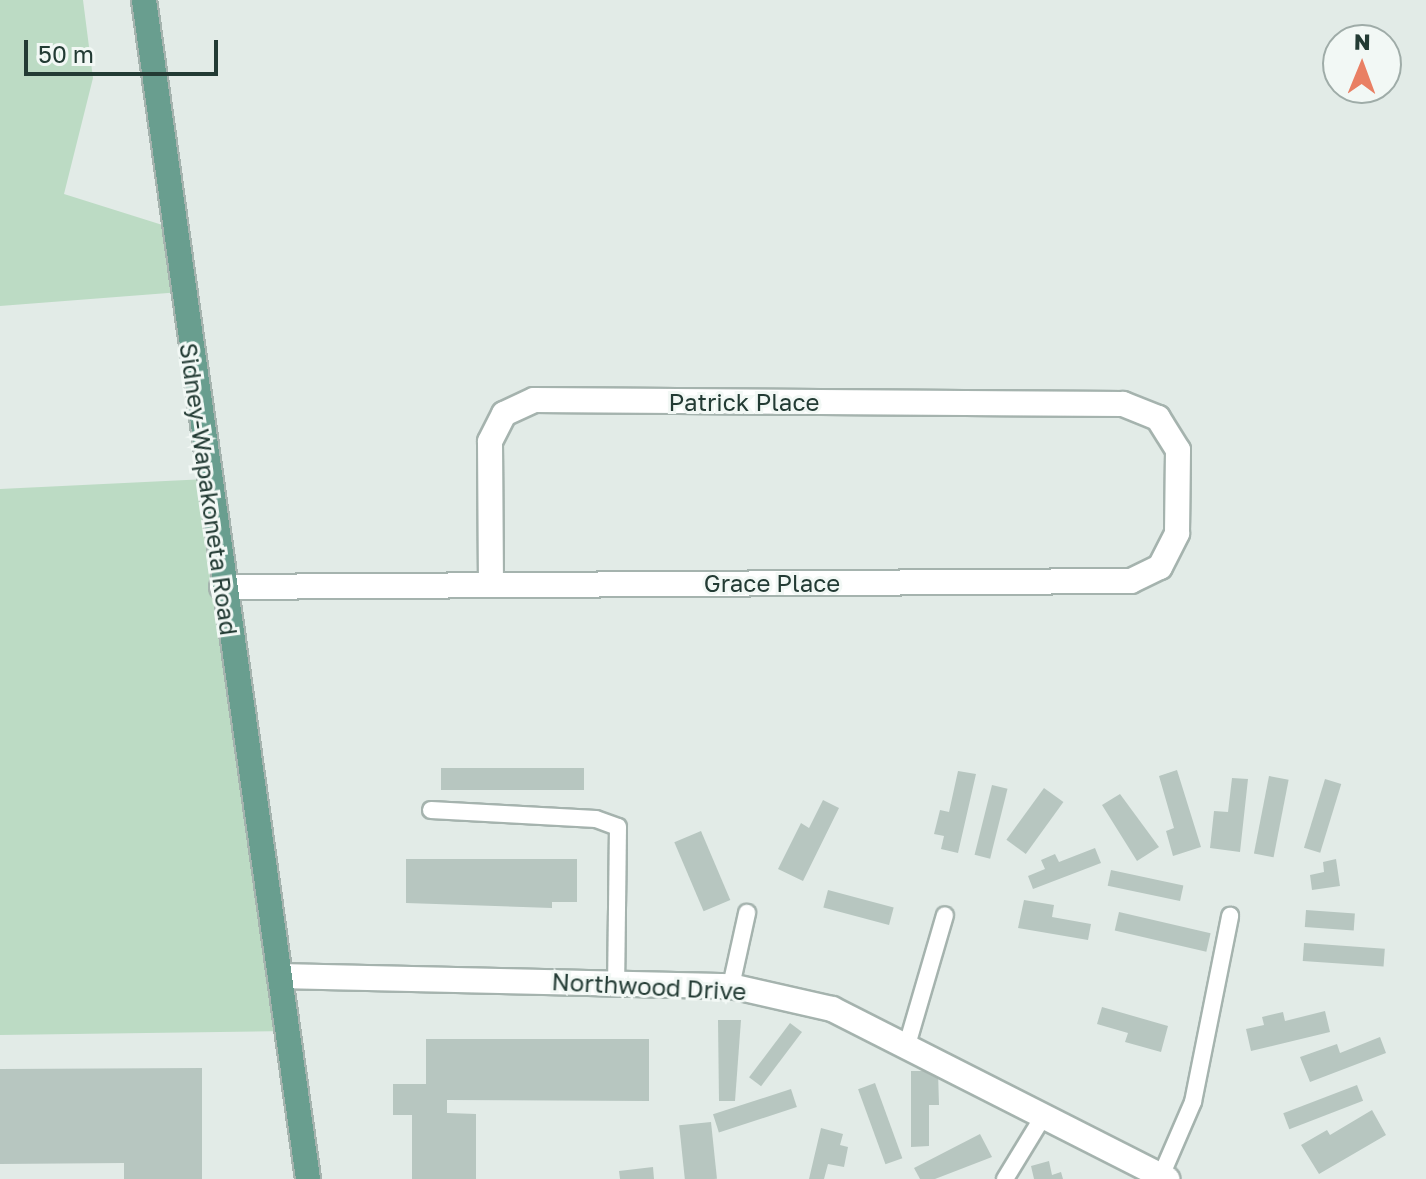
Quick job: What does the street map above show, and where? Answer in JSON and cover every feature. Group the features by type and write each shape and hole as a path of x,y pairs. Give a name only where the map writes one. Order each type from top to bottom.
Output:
{"main road":[{"name":"Sidney-Wapakoneta Road","path":"144,0 222,587 308,1179"}],"street":[{"name":"Patrick Place","path":"491,584 490,442 504,414 534,400 1123,404 1158,418"},
{"name":"Grace Place","path":"222,587 1131,581 1160,567 1177,533 1178,450 1158,418"},
{"name":"Northwood Drive","path":"280,976 616,980 731,986 832,1009 1164,1178"}],"lane":[{"path":"431,810 596,819 618,827 616,980"},
{"path":"731,986 747,913"},
{"path":"907,1045 945,915"},
{"path":"1164,1178 1193,1102 1230,916"},
{"path":"1005,1179 1044,1115"}],"green space":[{"path":"0,0 83,0 93,78 64,194 172,228 181,292 0,306"},
{"path":"207,479 287,1031 0,1035 0,489"}],"building":[{"path":"441,768 584,768 584,790 441,790"},
{"path":"1177,770 1201,847 1173,856 1166,831 1174,828 1159,776"},
{"path":"958,771 976,774 958,853 941,849 944,836 934,834 940,810 949,812"},
{"path":"1269,776 1289,780 1274,857 1254,854"},
{"path":"1232,778 1248,779 1240,852 1210,848 1214,811 1228,812"},
{"path":"1325,779 1341,784 1320,853 1304,848"},
{"path":"992,785 1008,789 990,859 975,855"},
{"path":"1044,788 1063,802 1026,854 1006,840"},
{"path":"1120,794 1159,847 1137,861 1102,805"},
{"path":"823,800 839,808 803,881 778,869 801,823 809,828"},
{"path":"701,831 730,900 704,911 674,842"},
{"path":"1095,848 1101,863 1033,889 1028,876 1045,869 1041,860 1055,854 1059,862"},
{"path":"406,859 577,859 577,902 552,902 552,908 406,903"},
{"path":"1336,859 1340,886 1312,890 1310,875 1324,872 1323,862"},
{"path":"1111,870 1183,885 1180,901 1108,886"},
{"path":"828,890 894,908 889,925 823,907"},
{"path":"1024,900 1054,905 1052,917 1091,924 1088,940 1018,928"},
{"path":"1306,910 1355,913 1354,930 1305,927"},
{"path":"1119,912 1211,933 1206,952 1115,931"},
{"path":"1304,943 1385,949 1384,967 1303,961"},
{"path":"1102,1007 1168,1026 1161,1052 1125,1042 1128,1033 1097,1024"},
{"path":"1325,1011 1330,1032 1251,1051 1246,1029 1264,1025 1262,1017 1283,1012 1285,1021"},
{"path":"718,1020 741,1020 735,1101 719,1101"},
{"path":"790,1023 802,1032 761,1086 749,1077"},
{"path":"1380,1037 1386,1053 1310,1082 1300,1057 1337,1044 1340,1053"},
{"path":"426,1039 649,1039 649,1101 447,1100 447,1113 476,1114 476,1179 412,1179 412,1115 393,1115 393,1084 426,1084"},
{"path":"202,1068 202,1179 124,1179 124,1163 0,1164 0,1069"},
{"path":"911,1071 938,1071 939,1105 929,1105 929,1146 911,1147"},
{"path":"875,1083 902,1158 885,1164 858,1089"},
{"path":"1357,1085 1363,1101 1289,1129 1283,1113"},
{"path":"791,1089 797,1107 719,1132 713,1114"},
{"path":"1372,1110 1386,1135 1319,1174 1301,1145 1327,1130 1330,1135"},
{"path":"711,1122 717,1179 685,1179 679,1125"},
{"path":"821,1128 843,1134 840,1145 848,1147 844,1167 828,1164 824,1179 809,1179"},
{"path":"980,1134 992,1157 935,1179 920,1179 914,1168"},
{"path":"1049,1161 1052,1175 1061,1172 1063,1179 1034,1179 1031,1166"},
{"path":"653,1167 654,1179 620,1179 619,1171"}]}
